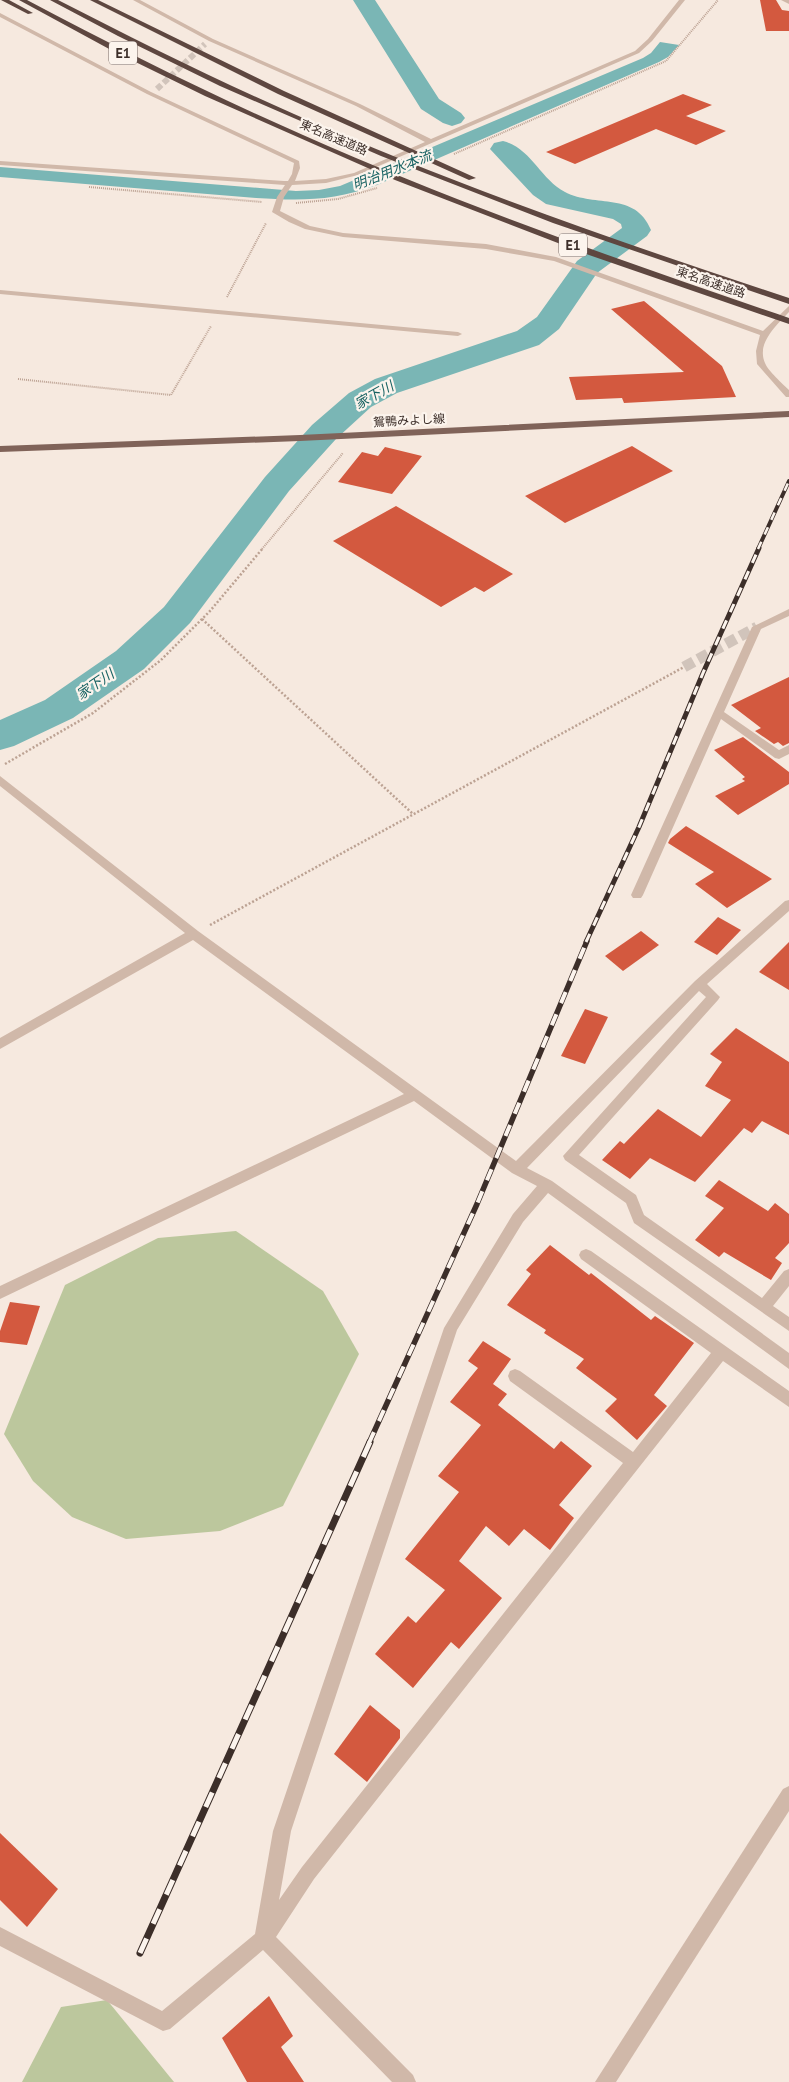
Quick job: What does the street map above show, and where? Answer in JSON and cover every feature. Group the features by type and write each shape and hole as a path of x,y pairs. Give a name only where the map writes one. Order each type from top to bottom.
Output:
{"highway":[{"path":"4,0 161,78 226,103"},
{"name":"東名高速道路","path":"22,0 126,55 304,139 508,222 693,289 789,321"},
{"name":"東名高速道路","path":"52,0 216,81 379,153 532,212 712,276 789,301"},
{"path":"93,0 238,73 394,146 483,182"},
{"path":"528,200 712,276"}],"main road":[{"name":"鴛鴨みよし線","path":"0,448 300,438 789,414"}],"street":[{"path":"136,0 208,42 358,105 429,141"},
{"path":"0,163 287,185 342,178 356,174 637,52 650,40 682,0"},
{"path":"784,0 789,2"},
{"path":"0,15 149,93 297,162 297,172 276,203 276,212 290,222 349,236 481,246 532,253 556,259 764,334"},
{"path":"149,93 157,89"},
{"path":"0,292 458,334"},
{"path":"789,308 764,334 760,351 761,364 789,395"},
{"path":"637,895 720,714 757,627 789,612"},
{"path":"720,714 779,755 789,749"},
{"path":"0,780 194,934 517,1169 547,1185 789,1362"},
{"path":"517,1169 699,984 789,904"},
{"path":"0,1044 194,934"},
{"path":"699,984 714,997 570,1156 631,1199 639,1219 789,1325"},
{"path":"0,1293 416,1094"},
{"path":"264,1938 282,1831 451,1328 518,1218 547,1185"},
{"path":"586,1256 789,1400"},
{"path":"763,1307 789,1275"},
{"path":"0,1936 163,2022 264,1938 308,1873 721,1352"},
{"path":"515,1376 633,1461"},
{"path":"605,2082 789,1795"},
{"path":"264,1938 406,2082"}],"path":[{"path":"18,379 171,395 220,312 269,218 278,214"},
{"path":"0,767 93,713 161,660 202,619 346,450 346,436"},
{"path":"202,619 413,814"},
{"path":"194,934 684,667"}],"green space":[{"path":"236,1231 323,1291 359,1354 283,1506 220,1531 126,1539 72,1517 33,1481 4,1434 65,1285 158,1238"},
{"path":"107,2000 174,2082 22,2082 61,2007"}],"water":[{"name":"明治用水本流","path":"660,42 679,45 668,57 659,62 377,185 332,197 317,199 256,198 0,177 0,167 296,191 319,190 340,186 643,58 651,53"}],"building":[{"path":"760,0 776,0 782,10 789,11 789,31 766,31"},
{"path":"683,94 712,105 686,116 726,131 696,145 656,129 575,164 546,152"},
{"path":"644,301 722,366 736,397 624,403 622,398 576,400 569,377 684,372 611,309"},
{"path":"632,446 673,471 565,523 525,496"},
{"path":"385,447 422,456 392,494 338,482 362,452 378,456"},
{"path":"396,506 513,574 484,592 475,587 441,607 333,541"},
{"path":"789,677 789,743 783,746 778,742 774,744 755,731 761,728 731,705"},
{"path":"743,737 789,772 789,784 738,815 715,796 745,781 742,779 745,777 714,750"},
{"path":"686,826 772,879 727,908 695,884 714,872 668,843 670,839"},
{"path":"718,917 741,930 717,955 694,942"},
{"path":"641,931 659,945 623,971 605,956"},
{"path":"789,942 789,990 759,972"},
{"path":"585,1009 608,1017 585,1064 561,1056"},
{"path":"736,1028 789,1062 789,1135 762,1121 752,1133 744,1128 695,1182 650,1158 630,1179 602,1160 620,1141 624,1144 658,1109 701,1137 731,1100 705,1086 722,1062 710,1054"},
{"path":"719,1180 768,1211 775,1203 789,1214 789,1243 775,1258 782,1263 771,1280 724,1252 719,1257 695,1240 724,1208 705,1196"},
{"path":"550,1245 589,1275 591,1273 651,1320 655,1316 694,1343 654,1395 667,1406 637,1440 605,1411 617,1399 576,1368 584,1359 544,1333 546,1330 507,1305 531,1274 526,1270"},
{"path":"10,1302 40,1306 27,1345 0,1342 0,1331"},
{"path":"483,1341 511,1359 493,1384 507,1394 498,1405 554,1449 561,1441 592,1466 559,1505 574,1518 550,1550 524,1529 509,1546 486,1526 459,1561 502,1598 459,1649 451,1642 413,1688 375,1654 408,1616 416,1623 445,1590 405,1559 459,1492 438,1476 481,1425 450,1402 478,1368 468,1361"},
{"path":"370,1705 400,1730 400,1738 367,1782 334,1754"},
{"path":"0,1833 58,1889 27,1927 0,1900"},
{"path":"269,1996 293,2036 281,2047 304,2082 247,2082 222,2038"}],"waterway":[{"name":"家下川","path":"364,0 430,104 452,118"},
{"name":"家下川","path":"0,736 59,709 130,660 177,615 277,484 324,432 360,400 386,386 528,338 548,323 587,267 637,230 633,220 621,212 556,198 543,189 514,157 503,149"}],"tunnel":[{"path":"157,89 205,44"},
{"path":"684,667 757,627"}],"railway":[{"path":"758,549 789,481"},
{"path":"586,942 639,827 703,673 759,548"},
{"path":"369,1443 477,1204 587,941"},
{"path":"140,1953 370,1442"}]}
